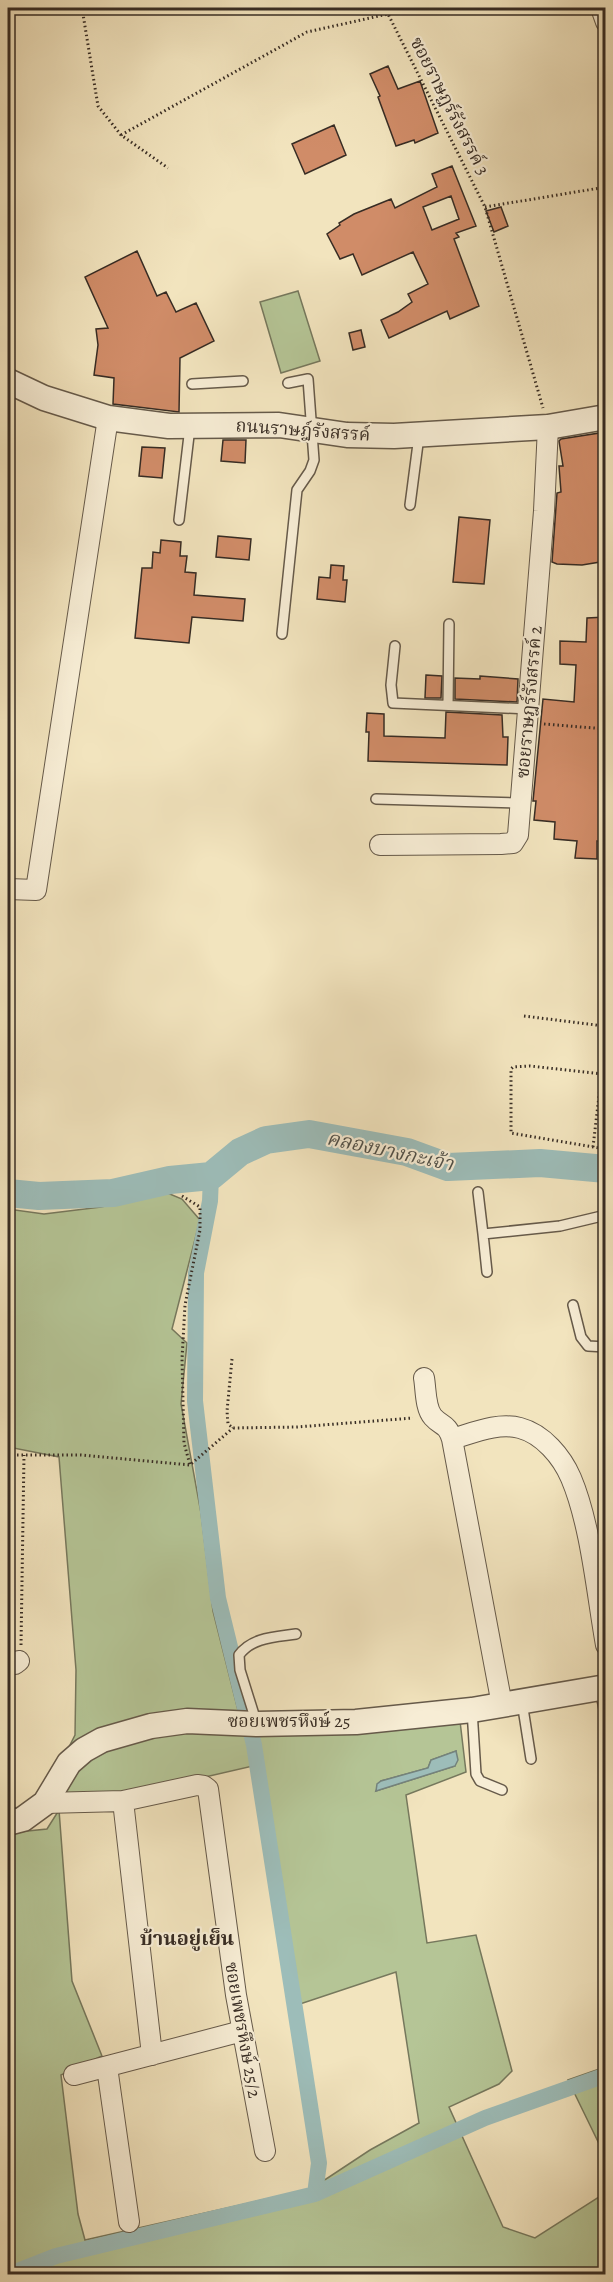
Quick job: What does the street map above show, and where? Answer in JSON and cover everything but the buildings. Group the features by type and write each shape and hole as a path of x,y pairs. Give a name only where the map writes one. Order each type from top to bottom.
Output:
{"street":[{"path":"601,8 606,22"},
{"name":"ถนนราษฎ์รังสรรค์","path":"8,381 44,398 108,418 169,426 279,425 347,435 419,434 548,427 606,417"},
{"path":"8,889 36,890 108,418"},
{"name":"ซอยราษฎร์รังสรรค์ 2","path":"380,845 501,844 513,843 518,835 544,512 548,427"},
{"path":"424,1378 428,1406 433,1417 448,1428 452,1438 512,1703"},
{"path":"452,1438 498,1427 519,1428 540,1437 561,1461 571,1478 581,1509 606,1645"},
{"name":"ซอยเพชรหึงษ์ 25","path":"8,1823 23,1819 45,1803 69,1763 84,1750 102,1740 151,1726 187,1721 256,1724 356,1722 472,1710 603,1687"},
{"name":"ซอยเพชรหึงษ์ 25/2","path":"45,1803 123,1801 197,1785 208,1789 242,2031 265,2151"},
{"path":"123,1801 152,2055"},
{"path":"74,2075 242,2031"},
{"path":"106,2067 129,2222"}],"lane":[{"path":"282,634 297,490 310,471 314,460 308,379 288,383"},
{"path":"192,384 243,381"},
{"path":"179,520 190,426"},
{"path":"410,505 419,434"},
{"path":"448,705 449,624"},
{"path":"395,646 391,686 393,703 448,705 528,716"},
{"path":"376,799 521,804"},
{"path":"478,1192 487,1272"},
{"path":"483,1234 560,1226 606,1215"},
{"path":"573,1305 581,1337 588,1346 606,1347"},
{"path":"256,1724 240,1670 239,1655 245,1647 260,1640 296,1634"},
{"path":"603,1687 606,1718"},
{"path":"512,1703 531,1759"},
{"path":"472,1710 476,1774 480,1781 502,1790"}],"path":[{"path":"82,8 98,106 121,135 168,168"},
{"name":"ซอยราษฎร์รังสรรค์ 3","path":"121,135 307,32 388,14 485,207 548,427"},
{"path":"485,207 606,187"},
{"path":"528,716 606,729"},
{"path":"524,1016 604,1026"},
{"path":"593,1147 606,1019"},
{"path":"602,1074 530,1066 513,1067 511,1069 511,1133 606,1149"},
{"path":"182,1196 200,1208 200,1230 185,1305 182,1359 184,1443 190,1465"},
{"path":"232,1359 227,1411 228,1424 233,1428 297,1427 433,1417"},
{"path":"8,1455 81,1455 190,1465 233,1428"},
{"path":"13,1662 21,1654 24,1455"}],"green space":[{"path":"298,291 320,361 281,373 260,302"},
{"path":"165,1192 182,1199 200,1220 172,1329 187,1343 181,1404 201,1513 213,1611 239,1714 68,1749 75,1735 76,1670 59,1457 8,1447 8,1209 44,1214 101,1207"},
{"path":"460,1721 466,1772 406,1795 427,1943 476,1935 512,2071 499,2084 449,2107 503,2227 535,2238 605,2193 605,2274 8,2274 8,1833 47,1829 59,1810 72,1981 102,2056 61,2075 78,2214 85,2240 311,2189 370,2150 419,2123 396,1972 297,2005 258,1734","holes":["456,1751 455,1766 376,1791 381,1781 428,1768 431,1760"]},
{"path":"234,1725 245,1735 257,1765 136,1793 63,1797 77,1773 90,1761 107,1751 150,1738"},
{"path":"606,2067 605,2156 568,2080"}],"water":[{"path":"456,1751 458,1760 455,1766 376,1791 377,1784 381,1781 428,1768 431,1760"}],"waterway":[{"name":"คลองบางกะเจ้า","path":"8,1193 39,1196 113,1193 170,1180 211,1176 240,1152 266,1140 309,1134 407,1152 448,1167 540,1163 606,1169"},
{"path":"211,1176 210,1201 196,1273 195,1401 218,1598 254,1745 319,2163 315,2194"},
{"path":"10,2274 56,2256 315,2194 485,2118 606,2075"}],"district":[{"name":"บ้านอยู่เย็น","path":"187,1938"}]}
